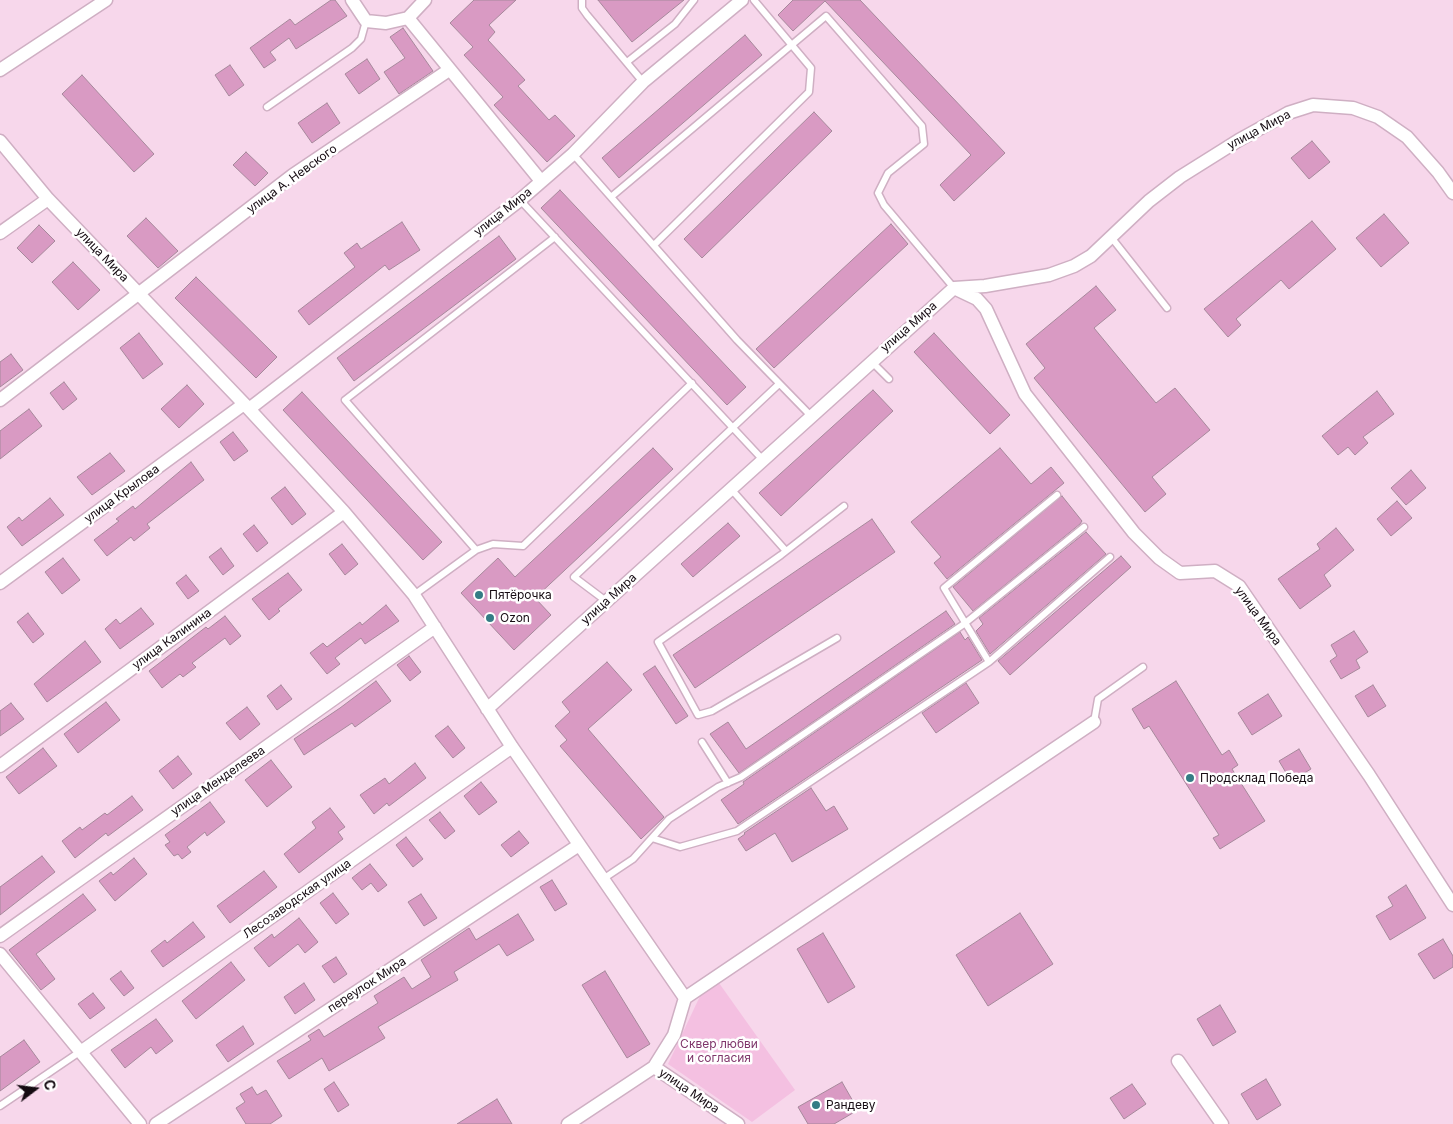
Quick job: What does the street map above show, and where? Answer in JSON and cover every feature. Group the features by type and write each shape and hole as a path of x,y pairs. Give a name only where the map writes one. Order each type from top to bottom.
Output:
{"street":[{"path":"0,70 106,0"},
{"path":"352,0 366,21 386,23 408,18 425,0"},
{"name":"улица Мира","path":"247,406 520,200 573,154 643,82 742,0"},
{"path":"408,18 541,181"},
{"name":"улица А. Невского","path":"0,400 140,295 293,175 450,70"},
{"name":"улица Мира","path":"487,709 871,360 954,288 985,286 1049,275 1074,266 1091,256 1149,201 1180,177 1288,113 1313,105 1353,108 1378,117 1407,137 1438,172 1453,193"},
{"name":"улица Мира","path":"0,141 48,199 247,406 344,512 414,594 512,747 685,998 674,1035 654,1067 738,1124"},
{"path":"0,233 48,199"},
{"name":"улица Мира","path":"954,288 977,299 986,308 1025,394 1134,533 1160,558 1180,573 1215,571 1239,586 1369,775 1453,905"},
{"name":"улица Крылова","path":"0,583 247,406"},
{"name":"улица Калинина","path":"0,766 344,512"},
{"name":"улица Менделеева","path":"0,936 435,626"},
{"path":"685,998 1094,722"},
{"name":"Лесозаводская улица","path":"82,1051 512,747"},
{"name":"переулок Мира","path":"156,1124 579,845"},
{"path":"0,954 82,1051 140,1124"},
{"path":"1178,1061 1222,1124"},
{"path":"568,1124 654,1067"}],"lane":[{"path":"582,0 582,8 586,15 643,82"},
{"path":"627,62 675,24 694,0"},
{"path":"654,245 809,92 811,68 754,0"},
{"path":"611,197 826,16 922,126 924,144 888,173 878,193 884,205 954,288"},
{"path":"267,107 352,48 361,39 366,21"},
{"path":"573,154 737,340 811,416"},
{"path":"520,200 763,460"},
{"path":"476,550 345,400 555,237"},
{"path":"1110,238 1167,308"},
{"path":"871,360 889,379"},
{"path":"414,594 476,550 493,544 523,546 692,383"},
{"path":"606,601 574,577 779,384"},
{"path":"731,489 786,551"},
{"path":"989,662 964,624 944,588 1056,495"},
{"path":"837,638 712,711 698,716 658,642 786,551 844,506"},
{"path":"602,880 633,859 669,819 741,777 964,624 1084,527"},
{"path":"652,838 680,847 736,830 989,662 1110,557"},
{"path":"1094,722 1098,699 1143,667"},
{"path":"702,742 728,783"},
{"path":"0,1106 82,1051"}],"green space":[{"name":"Сквер любви и согласия","path":"719,983 795,1090 752,1122 668,1064 701,994"}],"building":[{"path":"331,0 335,0 347,16 296,49 289,38 270,52 276,60 264,68 250,48 290,19 295,25"},
{"path":"474,0 516,0 489,25 495,32 488,40 525,80 518,86 549,120 555,115 575,136 547,162 494,105 503,97 464,55 473,47 450,23"},
{"path":"598,0 684,0 632,42"},
{"path":"793,0 860,0 1005,153 954,201 940,185 971,155 825,1 793,31 778,15"},
{"path":"403,28 433,71 399,94 384,72 405,58 390,37"},
{"path":"745,35 762,55 619,178 602,158"},
{"path":"367,59 380,79 359,94 345,74"},
{"path":"230,65 244,85 229,96 215,75"},
{"path":"82,75 154,154 134,172 62,94"},
{"path":"327,103 340,123 312,143 298,123"},
{"path":"814,112 832,131 702,258 684,239"},
{"path":"1312,141 1330,162 1309,179 1291,158"},
{"path":"246,152 268,173 255,186 233,165"},
{"path":"560,190 746,387 727,405 541,208"},
{"path":"1384,214 1409,243 1381,267 1356,238"},
{"path":"146,218 178,251 158,268 127,236"},
{"path":"1312,221 1336,249 1289,289 1281,280 1236,319 1241,325 1228,337 1204,309"},
{"path":"402,222 420,250 389,270 385,265 309,325 298,311 355,267 344,253 357,243 361,249"},
{"path":"891,224 908,244 774,368 756,349"},
{"path":"39,225 55,241 32,263 17,248"},
{"path":"499,236 516,259 354,381 337,358"},
{"path":"73,262 100,290 78,310 52,282"},
{"path":"196,277 277,357 256,378 175,298"},
{"path":"1096,286 1116,310 1094,328 1156,403 1175,388 1210,430 1152,477 1166,494 1145,512 1034,378 1045,368 1026,344"},
{"path":"139,333 163,364 143,379 120,348"},
{"path":"934,333 1010,415 990,434 914,352"},
{"path":"11,354 23,370 0,387 0,362"},
{"path":"64,382 77,399 63,410 50,393"},
{"path":"187,385 204,404 179,428 161,409"},
{"path":"873,390 893,411 781,516 759,493"},
{"path":"1377,391 1394,414 1363,437 1368,443 1355,455 1348,447 1338,455 1322,436"},
{"path":"302,392 442,542 423,560 283,410"},
{"path":"29,409 42,426 0,459 0,431"},
{"path":"233,432 248,451 234,461 220,442"},
{"path":"653,448 673,469 535,598 551,615 514,650 461,593 498,558 515,577"},
{"path":"1000,448 1031,484 1051,467 1064,483 947,579 934,563 941,557 911,522"},
{"path":"110,453 125,471 92,495 77,477"},
{"path":"191,462 204,480 147,524 150,528 134,541 131,537 107,556 94,540 119,521 116,519 133,506 135,509"},
{"path":"1411,470 1426,488 1406,505 1391,488"},
{"path":"285,487 306,514 292,525 271,498"},
{"path":"1062,496 1082,521 1080,524 973,611 953,587"},
{"path":"50,498 64,515 22,546 7,527 19,517 22,521"},
{"path":"1397,501 1412,518 1391,536 1377,519"},
{"path":"872,519 895,552 695,688 673,655"},
{"path":"728,523 740,536 693,577 681,564"},
{"path":"254,525 268,543 257,552 243,534"},
{"path":"1336,528 1354,550 1324,575 1331,586 1300,609 1278,579 1320,549 1317,544"},
{"path":"1086,532 1106,554 990,654 976,631 983,624 979,618"},
{"path":"342,544 358,564 345,575 329,554"},
{"path":"221,548 234,566 223,575 209,557"},
{"path":"1121,556 1131,567 1010,675 998,661"},
{"path":"63,558 80,580 62,594 45,572"},
{"path":"288,573 302,590 278,609 280,611 269,620 252,599"},
{"path":"186,575 199,591 188,599 176,583"},
{"path":"386,605 399,621 365,644 361,638 335,658 340,664 327,674 310,653 323,643 327,647 360,622 362,625"},
{"path":"141,608 154,624 120,649 105,629 116,619 120,624"},
{"path":"946,611 955,624 739,773 710,734 728,722 746,749"},
{"path":"28,613 44,634 33,643 17,622"},
{"path":"225,616 241,636 230,645 225,638 192,663 196,667 183,677 180,674 162,688 149,671 206,627 208,629"},
{"path":"1354,631 1368,652 1356,660 1360,668 1341,679 1330,661 1337,656 1331,645"},
{"path":"960,632 965,640 968,637 982,660 738,824 721,800 744,784 743,782"},
{"path":"85,641 101,662 47,702 34,684"},
{"path":"409,656 421,672 410,681 397,665"},
{"path":"607,662 632,690 588,729 664,817 641,839 560,746 567,740 555,726 570,712 562,702"},
{"path":"655,666 688,716 676,724 643,674"},
{"path":"376,681 391,701 355,727 352,723 304,755 294,739"},
{"path":"1176,681 1222,755 1229,750 1238,765 1232,769 1265,821 1220,849 1213,838 1219,835 1149,726 1144,729 1132,709"},
{"path":"966,683 979,703 936,733 922,713"},
{"path":"281,685 292,699 277,710 267,696"},
{"path":"1373,685 1386,706 1368,717 1355,696"},
{"path":"1268,694 1282,716 1252,735 1238,713"},
{"path":"106,702 120,720 78,753 64,734"},
{"path":"11,703 24,719 0,736 0,711"},
{"path":"247,707 260,724 240,740 226,723"},
{"path":"448,726 465,748 453,758 435,736"},
{"path":"43,748 57,766 19,794 6,777"},
{"path":"1299,749 1311,769 1291,781 1279,761"},
{"path":"178,756 192,774 173,789 159,771"},
{"path":"271,760 292,787 267,807 245,780"},
{"path":"415,763 426,778 389,806 387,803 374,814 360,795 385,778 389,784"},
{"path":"481,782 497,802 479,815 464,796"},
{"path":"811,788 826,811 834,806 848,829 792,862 775,833 746,851 738,839 744,833"},
{"path":"132,796 143,810 108,836 106,833 75,858 62,841 80,827 82,830 105,813 107,815"},
{"path":"210,802 225,822 207,836 205,832 187,847 191,852 182,859 178,854 174,856 165,845 170,842 165,835"},
{"path":"330,808 345,827 338,832 343,839 299,873 284,854 316,828 312,822"},
{"path":"440,812 455,831 445,839 429,820"},
{"path":"519,831 529,843 511,857 501,845"},
{"path":"406,837 423,859 413,867 396,845"},
{"path":"42,856 55,872 0,915 0,887"},
{"path":"134,858 147,874 115,901 99,881 111,872 113,875"},
{"path":"370,864 387,885 378,892 371,883 362,890 352,878"},
{"path":"264,871 277,887 230,923 217,906"},
{"path":"552,880 567,904 555,911 540,887"},
{"path":"1406,885 1426,918 1390,940 1376,916 1393,906 1388,897"},
{"path":"333,893 349,914 336,924 320,903"},
{"path":"83,894 96,910 36,954 55,979 41,990 9,950"},
{"path":"421,894 437,918 424,926 408,902"},
{"path":"1020,913 1053,964 988,1006 956,955"},
{"path":"518,914 534,940 507,956 499,944 454,972 458,980 378,1027 385,1038 329,1071 322,1058 289,1079 277,1061 311,1040 308,1036 319,1029 324,1037 378,1003 374,996 404,977 412,989 431,977 421,960 469,928 476,940"},
{"path":"299,918 318,942 305,953 298,944 269,967 254,948 272,934 274,938"},
{"path":"193,922 205,937 163,967 151,951 165,940 167,943"},
{"path":"823,933 855,987 828,1003 797,949"},
{"path":"1443,939 1453,956 1453,967 1434,979 1418,954"},
{"path":"336,957 347,974 334,983 322,966"},
{"path":"231,962 245,980 196,1019 182,1001"},
{"path":"121,971 134,988 124,996 110,979"},
{"path":"605,971 650,1044 627,1058 582,985"},
{"path":"304,983 315,1000 295,1014 284,997"},
{"path":"93,993 105,1008 90,1019 78,1004"},
{"path":"1220,1005 1236,1032 1213,1046 1197,1019"},
{"path":"156,1019 173,1041 156,1054 151,1047 125,1068 111,1050"},
{"path":"243,1026 254,1044 228,1062 216,1045"},
{"path":"24,1040 40,1062 0,1091 0,1057"},
{"path":"1266,1079 1281,1105 1257,1120 1241,1094"},
{"path":"334,1082 349,1105 338,1112 324,1089"},
{"path":"842,1082 858,1110 834,1124 808,1124 798,1107"},
{"path":"1132,1084 1146,1104 1124,1119 1110,1098"},
{"path":"252,1087 257,1095 266,1090 282,1116 270,1124 246,1124 236,1108 245,1102 240,1094"},
{"path":"497,1099 512,1124 457,1124"}],"place":[{"name":"Пятёрочка","path":"479,595"},
{"name":"Ozon","path":"490,618"},
{"name":"Продсклад Победа","path":"1190,778"},
{"name":"Рандеву","path":"816,1105"}]}
